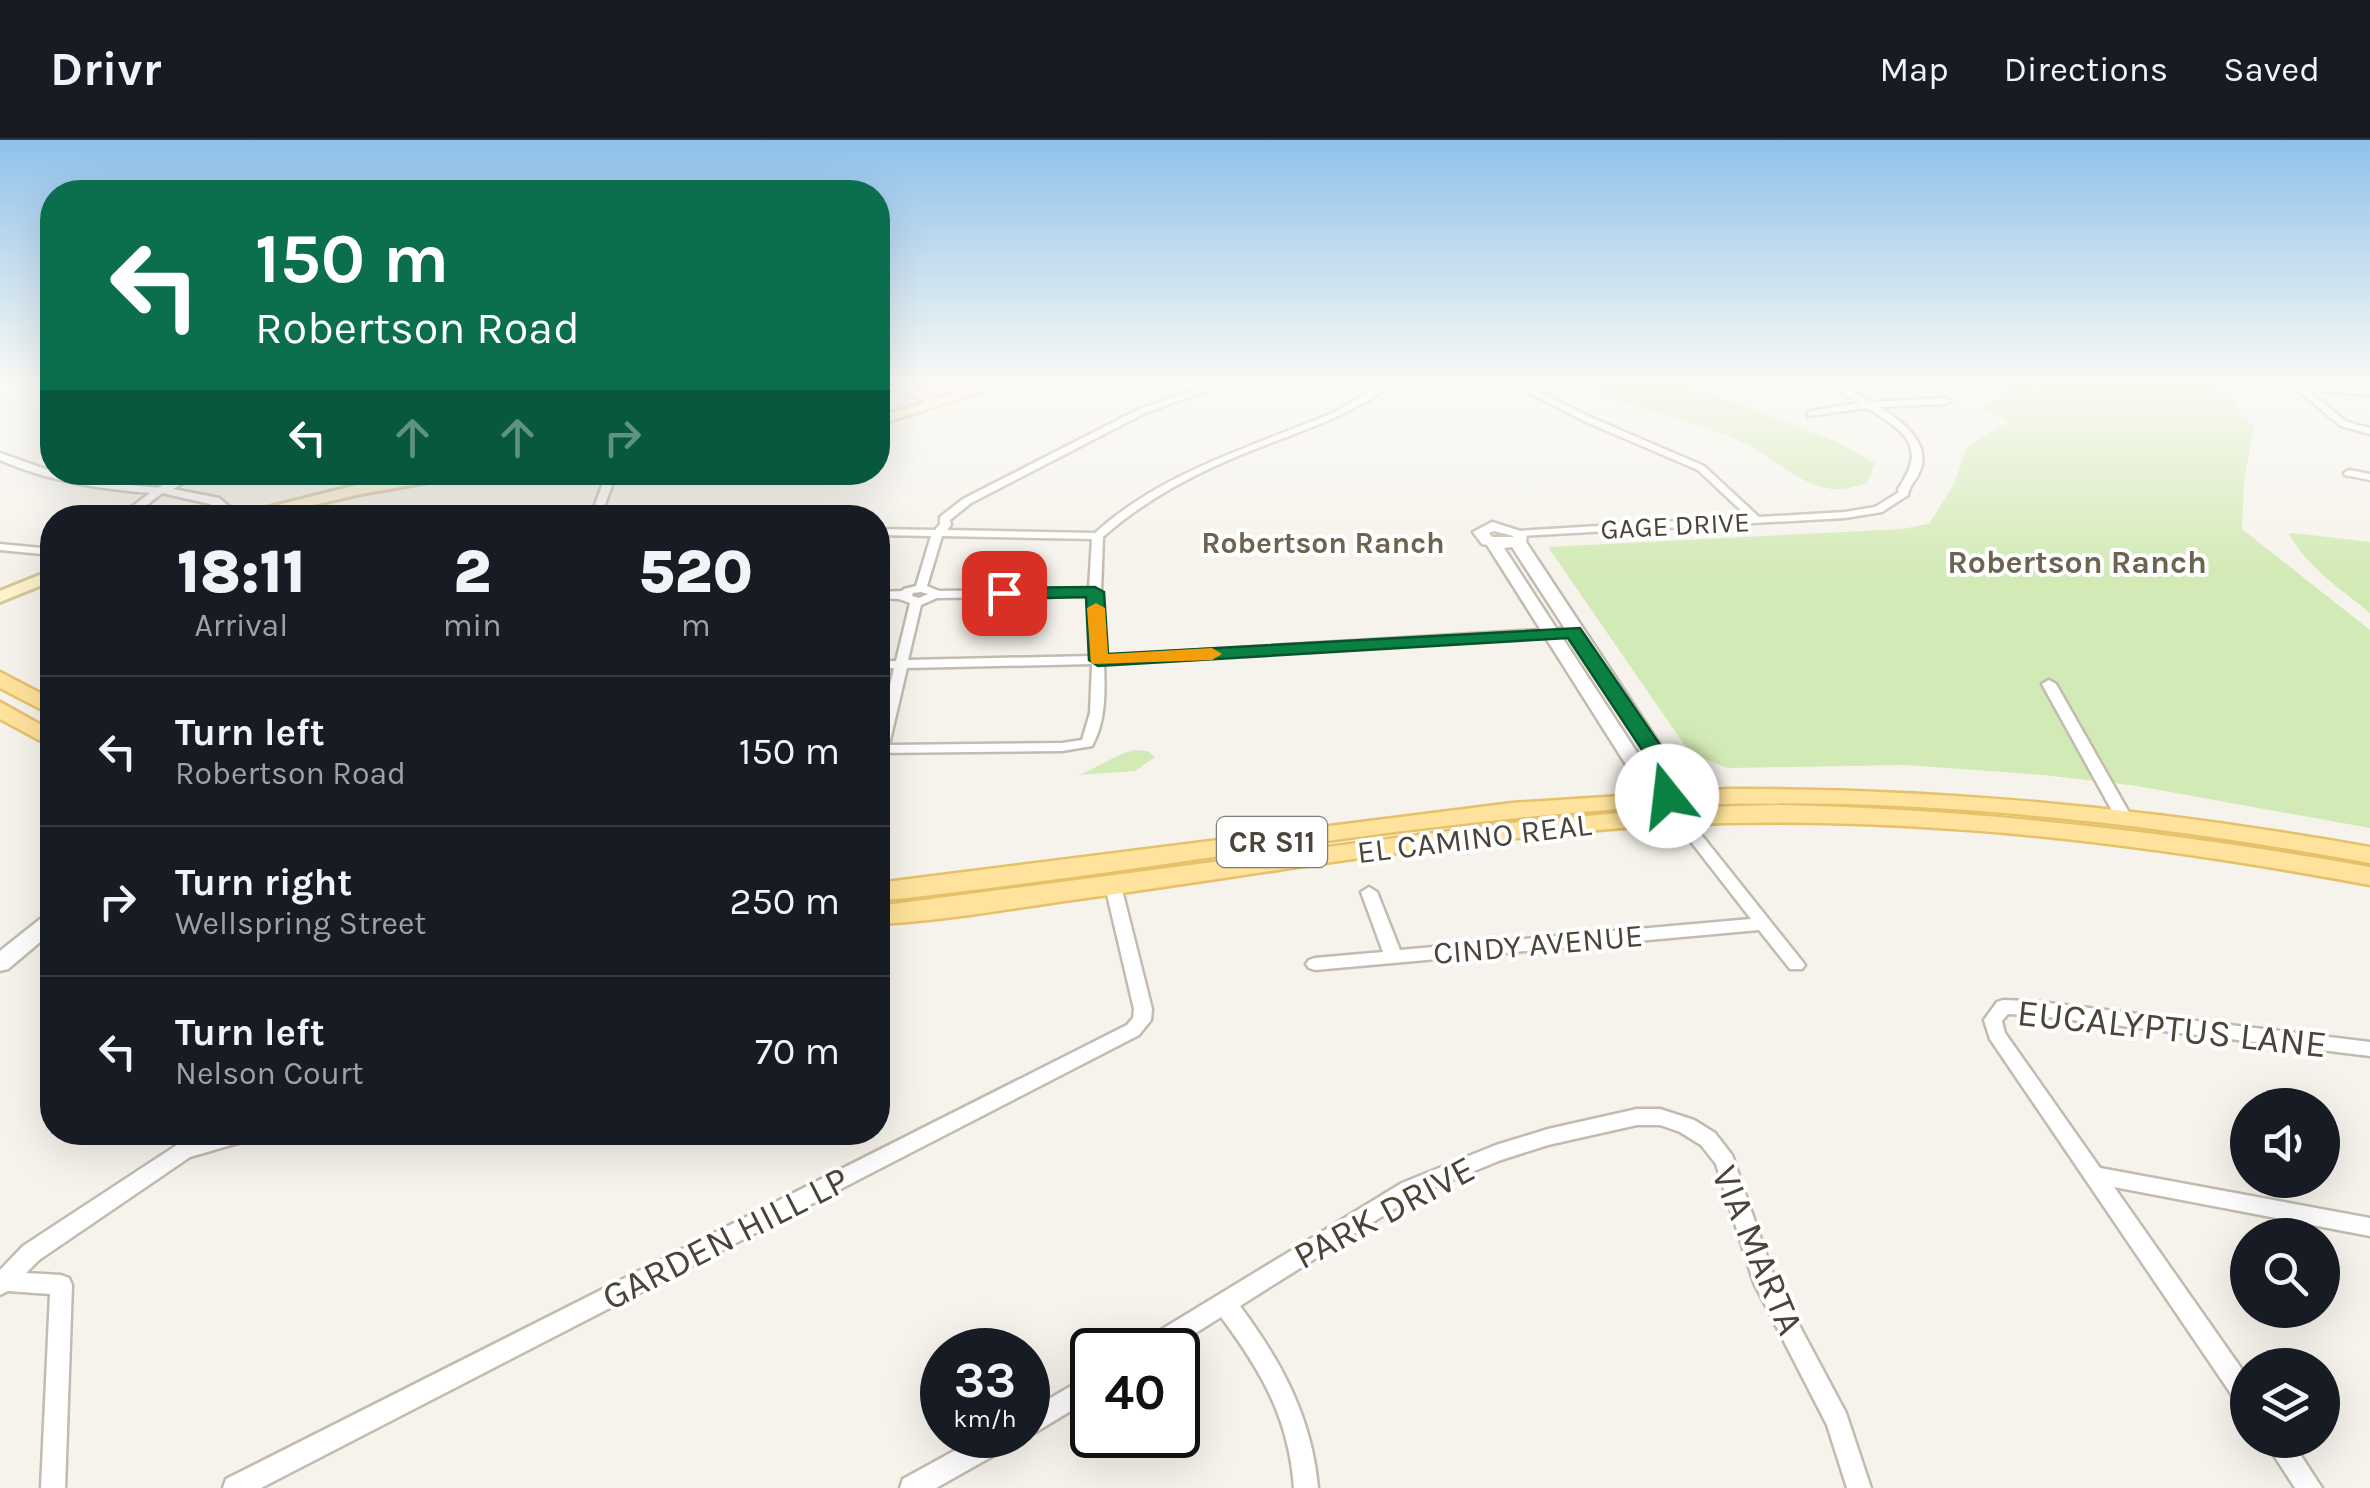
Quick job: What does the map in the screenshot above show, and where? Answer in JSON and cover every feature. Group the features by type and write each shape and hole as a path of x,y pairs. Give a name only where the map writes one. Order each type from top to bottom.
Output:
{"main road":[{"path":"289,505 389,485"},
{"path":"0,596 40,581"},
{"path":"0,679 40,701"},
{"path":"0,709 40,733"},
{"name":"EL CAMINO REAL","path":"890,890 1512,811 1907,796 2124,816 2370,856"},
{"name":"EL CAMINO REAL","path":"890,914 1574,824 1673,806 1919,816 2198,846 2370,876"}],"street":[{"path":"890,705 914,595 942,530 976,499 1072,448"},
{"path":"890,749 1062,747 1087,743 1093,730 1098,660 1098,536 1122,514 1211,464 1252,448"},
{"path":"1657,448 1701,468 1757,520"},
{"name":"GAGE DRIVE","path":"1519,538 1873,511 1875,503 1903,488 1918,471 1917,448"},
{"path":"0,456 40,473"},
{"path":"2349,473 2370,476"},
{"path":"110,485 160,491 219,505"},
{"path":"140,505 171,485"},
{"path":"890,532 1098,536"},
{"path":"1673,806 1671,777 1574,632 1519,538 1493,543 1644,778 1673,806 1796,965"},
{"path":"0,547 40,551"},
{"path":"890,595 1095,592"},
{"path":"890,665 1098,660 1574,632"},
{"path":"2049,684 2124,816"},
{"name":"GARDEN HILL LP","path":"235,1488 1133,1030 1142,1020 1143,1009 1113,886"},
{"path":"1370,892 1394,957"},
{"name":"CINDY AVENUE","path":"1315,964 1761,924"},
{"path":"0,963 40,931"},
{"name":"EUCALYPTUS LANE","path":"2093,1175 1996,1034 1993,1020 2003,1008 2031,1008 2370,1049"},
{"name":"VIA MARTA","path":"1636,1118 1660,1117 1687,1126 1708,1140 1725,1161 1765,1283 1838,1421 1859,1488"},
{"name":"PARK DRIVE","path":"1184,1328 1409,1190 1502,1150 1636,1118"},
{"path":"2,1283 31,1253 162,1164 204,1145"},
{"path":"2093,1175 2370,1227"},
{"path":"2093,1175 2230,1372"},
{"path":"2,1283 61,1286 52,1488"},
{"path":"1224,1303 1265,1357 1296,1423 1306,1488"},
{"path":"912,1488 966,1458"},
{"path":"2289,1458 2310,1488"}],"green space":[{"path":"1753,448 1848,448 1875,463 1867,483 1839,489 1802,479"},
{"path":"1966,448 2250,448 2242,529 2370,630 2370,828 2137,786 2044,775 1906,765 1728,768 1690,753 1548,547 1902,529 1929,524 1955,482"},
{"path":"2289,534 2370,542 2370,613 2316,568"},
{"path":"1133,750 1147,751 1155,757 1135,771 1079,775 1118,756"}],"slow traffic":[{"path":"1096,608 1098,660 1212,654"}],"district":[{"name":"Robertson Ranch","path":"1323,543"},
{"name":"Robertson Ranch","path":"2077,562"}],"route":[{"path":"1004,593 1095,592 1098,660 1574,632 1671,777 1667,796"}]}
